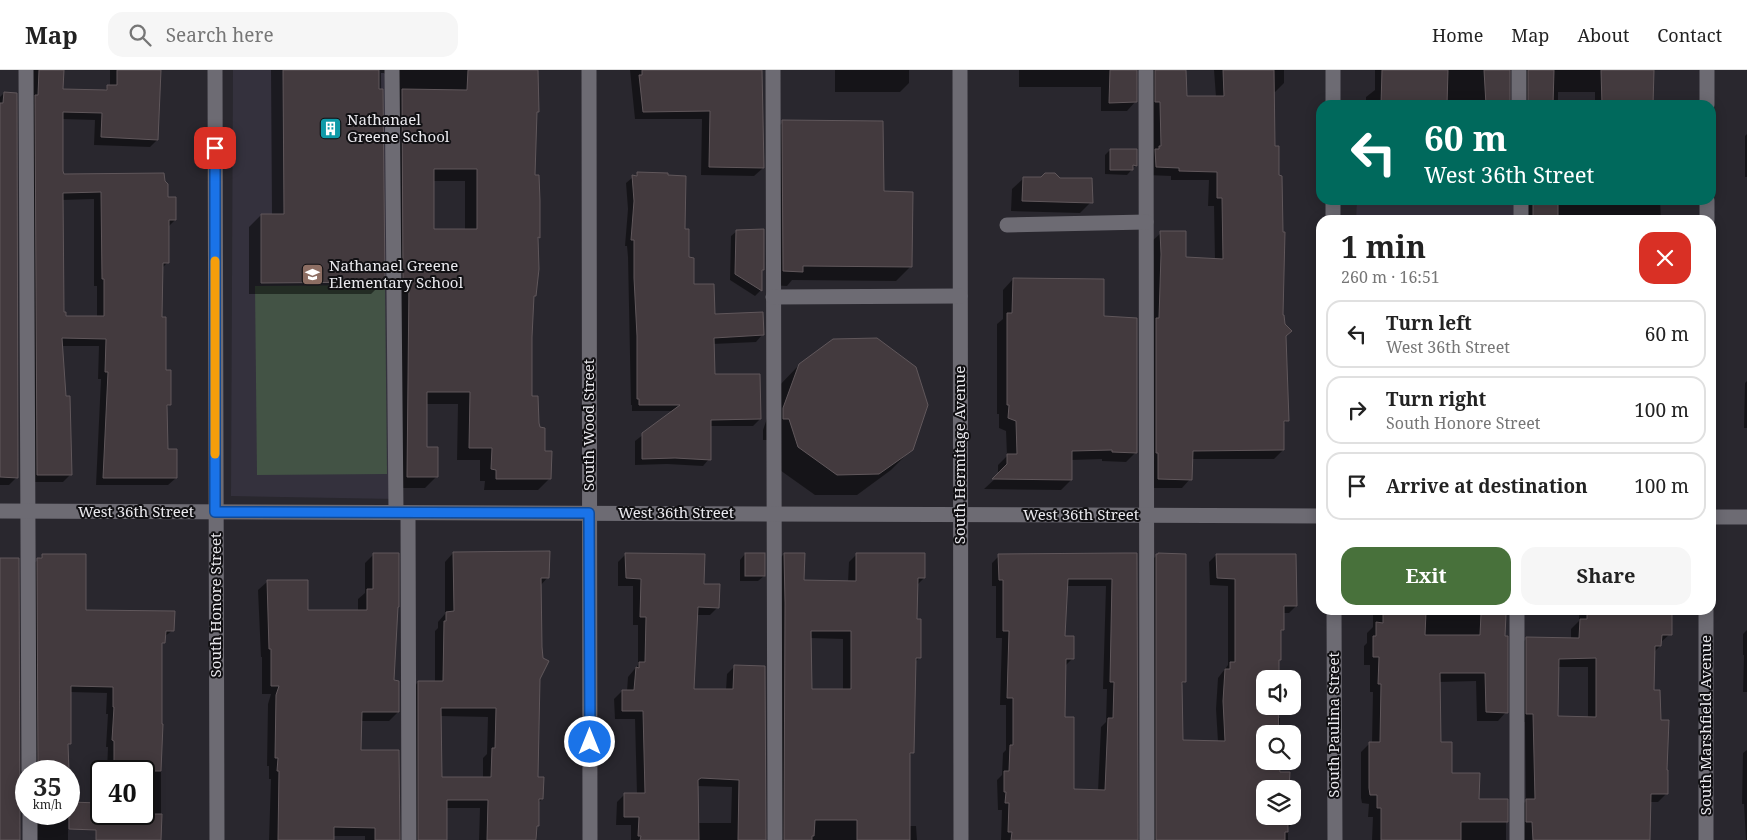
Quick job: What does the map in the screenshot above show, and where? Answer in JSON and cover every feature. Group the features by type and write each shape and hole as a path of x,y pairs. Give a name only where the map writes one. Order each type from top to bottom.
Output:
{"street":[{"path":"26,70 30,760"},
{"name":"South Honore Street","path":"215,70 217,840"},
{"path":"392,70 409,840"},
{"name":"South Wood Street","path":"589,70 590,840"},
{"path":"773,70 775,840"},
{"name":"South Hermitage Avenue","path":"960,70 961,840"},
{"path":"1146,70 1147,840"},
{"path":"1333,70 1333,100"},
{"path":"1519,70 1520,100"},
{"path":"1707,70 1707,100"},
{"path":"1006,225 1146,222"},
{"path":"773,297 960,296"},
{"name":"West 36th Street","path":"0,511 1316,516"},
{"path":"1716,517 1747,517"},
{"name":"South Paulina Street","path":"1334,615 1334,840"},
{"path":"1517,615 1518,840"},
{"name":"South Marshfield Avenue","path":"1706,615 1706,840"},
{"path":"30,825 30,840"}],"shaded area":[{"name":"Nathanael Greene Elementary School","path":"233,70 392,70 396,499 231,496"},
{"path":"1357,205 1521,205 1521,215 1356,215"}],"green space":[{"path":"385,285 387,474 257,475 255,286"}],"building":[{"path":"39,70 64,70 63,89 107,90 107,85 117,85 117,70 161,70 158,140 101,137 102,113 63,112 63,171 64,174 164,173 165,181 168,184 168,197 176,197 176,220 169,220 169,263 163,263 162,317 166,317 166,370 171,370 171,405 167,405 168,449 177,449 177,478 103,478 108,372 105,372 106,339 62,338 66,396 70,396 72,475 37,475 35,95 38,95","holes":["101,192 102,279 104,279 104,316 66,316 66,312 64,312 63,193"]},
{"name":"Nathanael Greene School","path":"283,70 379,70 379,89 383,89 385,282 261,283 261,214 284,214"},
{"path":"468,70 538,70 539,112 537,112 535,175 539,175 540,238 538,237 539,269 536,296 534,296 532,396 538,396 539,423 540,427 545,428 545,451 552,451 551,479 496,479 496,470 491,469 492,448 469,448 470,392 427,392 427,447 438,447 438,477 407,477 409,282 403,282 402,89 467,90","holes":["434,169 477,169 477,229 434,229"]},
{"path":"642,70 762,70 764,168 709,167 710,111 643,112 639,75 642,75"},
{"path":"1110,70 1137,70 1137,102 1109,103"},
{"path":"1155,70 1186,70 1187,96 1224,96 1223,70 1274,70 1275,146 1279,146 1279,175 1282,176 1283,232 1285,232 1283,315 1285,324 1292,331 1286,336 1289,421 1284,421 1284,450 1193,451 1192,480 1158,479 1158,453 1156,453 1156,318 1159,318 1160,231 1186,231 1186,257 1223,259 1222,198 1217,198 1217,172 1179,171 1179,168 1156,167 1155,149 1159,149 1159,146 1161,146 1160,102 1155,102"},
{"path":"1382,70 1448,70 1447,100 1381,100"},
{"path":"1484,70 1510,70 1510,100 1486,100"},
{"path":"1528,70 1554,70 1553,100 1528,100"},
{"path":"1601,70 1654,70 1653,100 1602,100"},
{"path":"4,92 17,93 18,478 0,477 0,103 3,103"},
{"path":"782,120 883,121 884,191 913,192 912,267 803,266 803,272 783,271"},
{"path":"1110,149 1137,149 1137,166 1133,165 1133,170 1110,170"},
{"path":"637,172 668,173 668,175 686,176 685,229 689,229 689,257 694,258 694,284 714,284 715,314 763,312 764,335 714,338 715,374 760,374 761,419 711,420 711,460 642,459 642,433 680,405 639,405 639,399 637,399 634,240 631,240 634,201 632,175 637,176"},
{"path":"1045,173 1055,173 1060,178 1092,178 1093,203 1022,201 1023,177 1041,177"},
{"path":"1533,205 1558,205 1558,215 1533,215"},
{"path":"764,229 762,291 735,274 736,230"},
{"path":"1013,278 1104,279 1104,316 1137,318 1137,453 1112,452 1112,450 1072,451 1072,480 992,479 1007,464 1007,454 1017,454 1016,421 1008,418 1009,405 1007,405 1007,313 1012,313"},
{"path":"877,338 916,367 928,405 913,450 879,474 837,475 798,447 789,419 783,419 783,408 799,364 833,339"},
{"path":"550,551 549,578 541,578 543,658 549,661 540,679 538,777 544,777 543,799 539,799 539,826 537,826 536,840 487,840 488,800 447,800 447,840 418,840 418,681 443,681 444,621 446,621 446,612 454,611 453,552","holes":["441,708 496,708 495,748 492,748 491,777 442,777"]},
{"path":"373,553 399,553 399,607 394,680 399,681 399,712 362,712 361,750 399,750 400,840 375,840 375,828 334,827 334,840 278,840 279,771 277,771 278,758 275,758 276,695 279,686 271,686 267,580 308,580 308,610 367,610 367,589 373,589"},
{"path":"625,553 705,554 704,584 720,584 719,608 698,607 694,689 733,689 734,665 765,666 766,840 738,840 739,780 701,778 698,780 699,840 640,840 641,836 638,836 639,817 624,817 624,793 645,793 643,711 622,711 622,690 634,690 636,667 639,668 639,662 645,662 646,617 640,617 641,579 626,578"},
{"path":"745,553 765,553 765,576 745,576"},
{"path":"784,553 805,553 804,580 856,581 856,553 925,553 925,578 918,578 917,619 921,619 921,658 916,658 914,753 910,753 910,840 857,840 857,820 815,820 812,840 784,840","holes":["811,631 851,631 851,689 812,689"]},
{"path":"1137,553 1138,840 1011,840 1012,832 1008,832 1009,803 1005,803 1004,771 1009,771 1010,745 1013,745 1013,698 1007,698 1009,631 1003,631 1003,580 999,580 998,554","holes":["1068,579 1112,579 1110,682 1114,682 1113,718 1108,718 1105,790 1074,789 1074,717 1065,717 1066,659 1074,659 1074,636 1065,636"]},
{"path":"42,554 86,554 86,610 175,611 174,631 166,631 165,643 162,643 163,724 161,771 155,771 155,760 114,760 114,741 112,740 113,687 71,686 71,744 68,744 69,760 38,760 37,558 42,558"},
{"path":"1156,554 1186,554 1186,682 1182,682 1183,740 1225,741 1223,701 1225,669 1230,669 1230,662 1235,662 1235,579 1217,578 1216,554 1296,554 1297,606 1284,606 1284,630 1281,630 1279,670 1256,670 1256,715 1278,715 1279,725 1256,725 1256,770 1290,772 1290,780 1256,780 1256,825 1288,825 1288,832 1285,832 1285,840 1156,840"},
{"path":"0,558 19,558 20,760 15,760 15,825 20,825 20,840 0,840"},
{"path":"1383,615 1426,615 1425,635 1480,635 1481,615 1506,615 1505,636 1508,636 1508,713 1486,712 1485,673 1440,673 1441,742 1452,742 1452,773 1480,773 1479,799 1508,799 1508,822 1461,822 1461,840 1381,840 1381,808 1377,808 1377,795 1370,795 1369,788 1369,742 1380,742 1381,684 1378,684 1379,657 1373,657 1373,636 1376,636 1376,622 1383,623"},
{"path":"1587,615 1672,615 1672,635 1662,635 1661,646 1655,646 1654,690 1660,690 1661,720 1669,720 1668,794 1651,794 1650,840 1533,840 1532,822 1526,822 1526,799 1535,799 1533,714 1526,714 1526,637 1579,638 1580,619 1587,619","holes":["1596,658 1596,717 1558,716 1559,659"]},
{"path":"80,802 90,803 90,825 155,825 155,814 162,814 161,840 96,840 96,830 69,829 69,825 80,825"}],"slow traffic":[{"path":"215,261 215,454"}],"place":[{"name":"Nathanael Greene School","path":"331,129"},
{"name":"Nathanael Greene Elementary School","path":"313,275"}],"route":[{"path":"215,148 215,512 589,513 590,742"}]}
